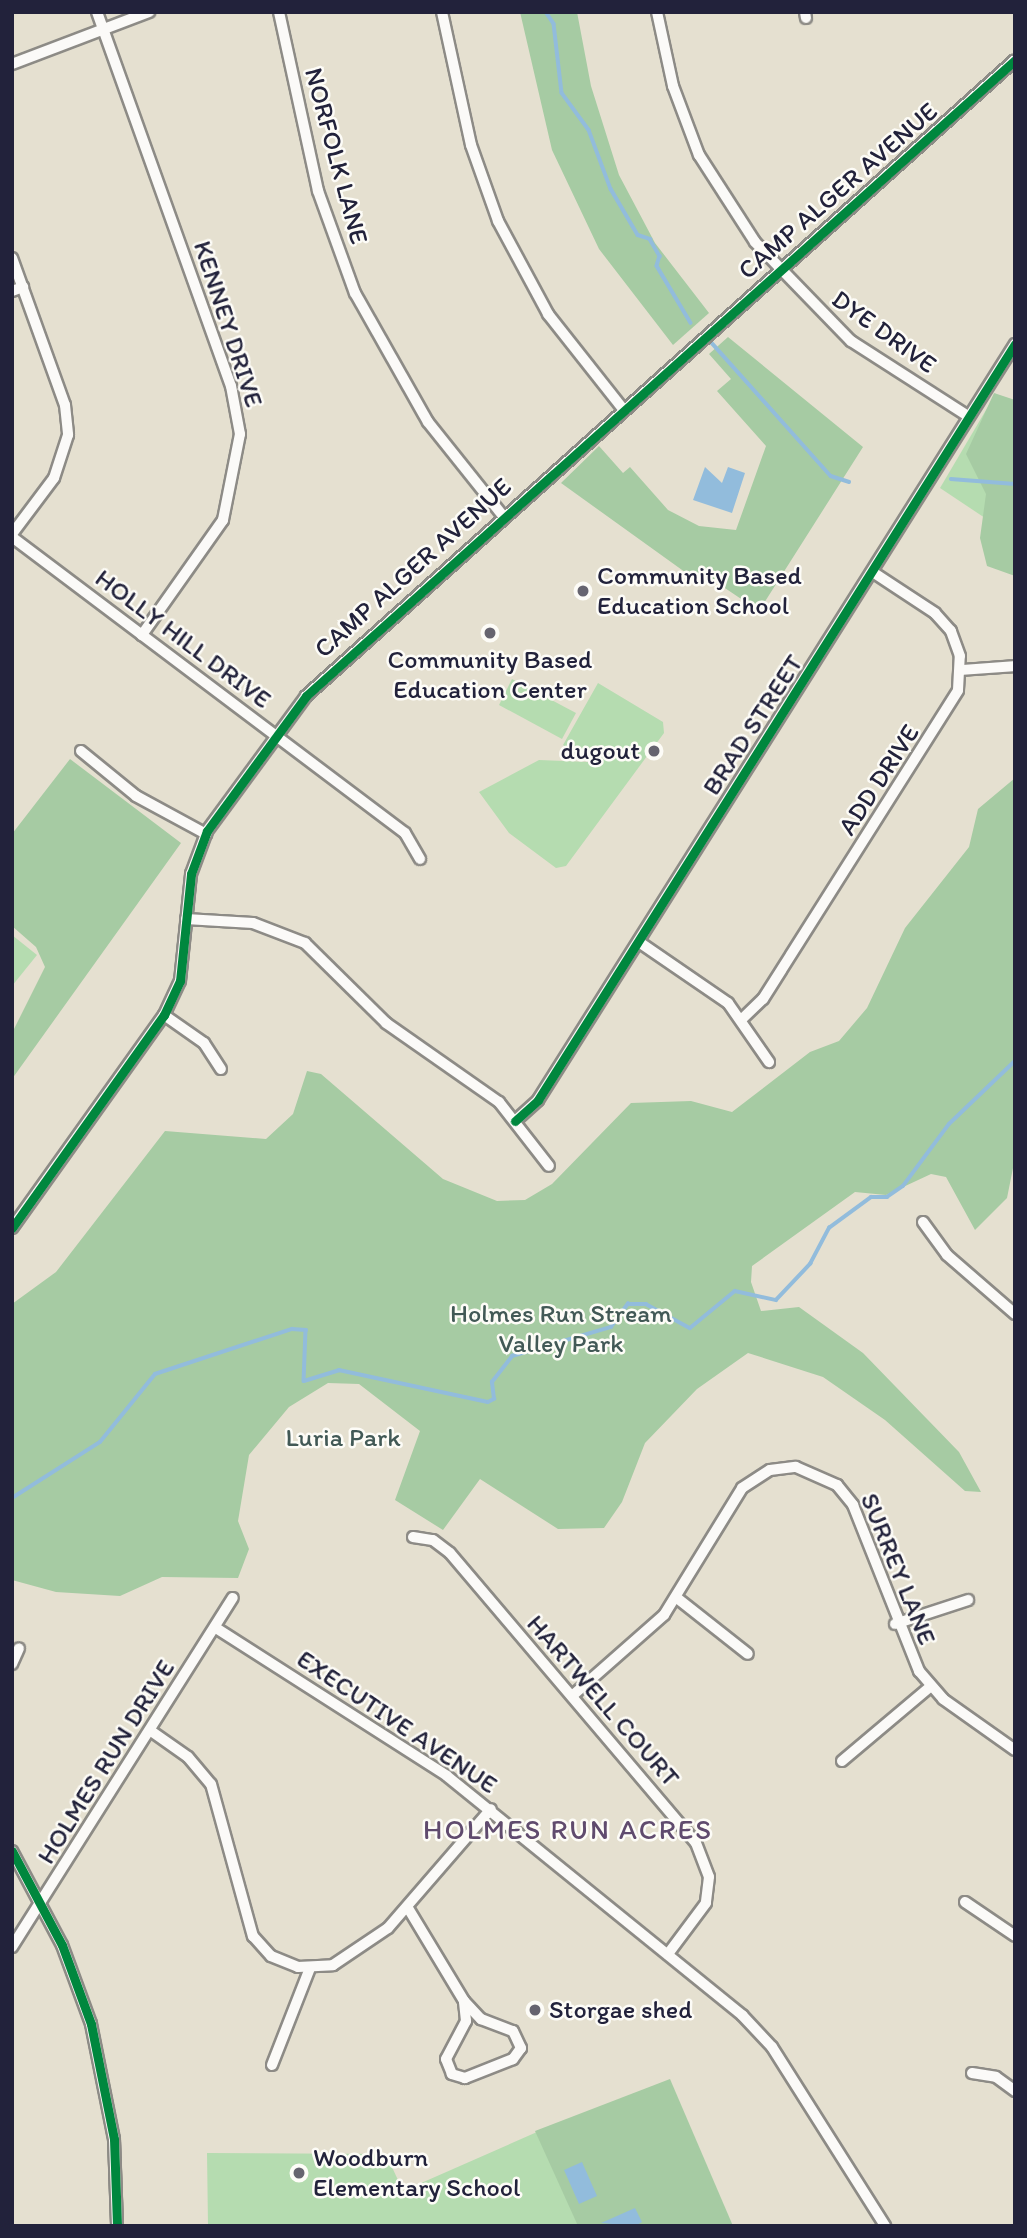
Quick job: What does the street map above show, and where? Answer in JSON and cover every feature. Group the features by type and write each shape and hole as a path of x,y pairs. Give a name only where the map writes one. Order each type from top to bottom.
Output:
{"street":[{"name":"KENNEY DRIVE","path":"97,12 231,386 240,434 223,520 142,635"},
{"path":"12,64 149,12"},
{"name":"NORFOLK LANE","path":"279,12 318,191 355,293 428,422 503,516"},
{"path":"442,12 471,145 503,232 548,314 623,409"},
{"name":"DYE DRIVE","path":"657,12 673,86 699,155 732,211 780,270 852,341 968,416"},
{"name":"CAMP ALGER AVENUE","path":"12,1228 164,1015 180,981 191,874 206,834 275,735 328,671 1015,60"},
{"path":"12,258 65,405 68,435 54,478 12,536"},
{"path":"12,291 23,287"},
{"name":"BRAD STREET","path":"516,1121 538,1100 874,573 968,416 1015,344"},
{"name":"HOLLY HILL DRIVE","path":"12,536 405,833 420,859"},
{"name":"ADD DRIVE","path":"742,1019 763,999 952,704 961,670 957,644 942,620 874,573"},
{"path":"961,670 1015,666"},
{"path":"80,751 136,796 206,834"},
{"path":"186,919 253,923 305,943 386,1023 482,1088 516,1121 550,1166"},
{"path":"639,942 742,1019 769,1062"},
{"path":"164,1015 204,1043 221,1069"},
{"path":"923,1222 939,1247 1015,1314"},
{"name":"SURREY LANE","path":"572,1696 677,1598 742,1488 770,1470 796,1467 823,1476 846,1494 895,1624 930,1686 1015,1750"},
{"name":"HARTWELL COURT","path":"413,1537 433,1540 450,1553 696,1843 707,1864 702,1913 668,1954"},
{"name":"HOLMES RUN DRIVE","path":"12,1947 233,1598"},
{"path":"677,1598 748,1654"},
{"path":"895,1624 968,1600"},
{"name":"EXECUTIVE AVENUE","path":"216,1628 491,1809 668,1954 772,2047 885,2226"},
{"path":"12,1664 19,1648"},
{"path":"842,1760 930,1686"},
{"path":"151,1731 188,1757 215,1792 253,1936 271,1956 310,1968 351,1956 408,1908 491,1809"},
{"path":"12,1851 41,1902 79,1986 101,2060 114,2139 117,2226"},
{"path":"965,1902 1015,1936"},
{"path":"408,1908 464,2001 481,2019 513,2031 521,2048 513,2059 465,2078 452,2074 446,2059 466,2021 464,2001"},
{"path":"272,2065 310,1968"},
{"path":"972,2073 996,2077 1015,2091"}],"green space":[{"path":"520,12 577,12 591,86 619,175 655,243 709,313 673,345 599,249 552,150"},
{"path":"728,337 863,447 759,611 713,580 696,580 561,483 599,446 623,473 630,467 668,510 699,526 736,530 766,446 717,391 731,379 709,354"},
{"path":"994,393 1015,400 1015,576 987,566 980,538 986,494 966,454"},
{"path":"996,393 994,524 940,488"},
{"path":"512,679 576,713 562,739 499,705"},
{"path":"598,683 663,722 664,733 566,866 556,868 509,833 479,792 539,760 589,762 563,745"},
{"path":"70,759 181,843 12,1079 12,1033 45,967 36,947 12,926 12,834"},
{"name":"Holmes Run Stream Valley Park","path":"1015,778 1015,1158 1007,1198 975,1230 946,1177 931,1174 886,1195 855,1192 752,1266 751,1282 761,1311 799,1307 863,1353 959,1452 981,1492 965,1491 885,1420 823,1377 748,1353 697,1389 645,1443 622,1502 604,1528 558,1529 480,1479 443,1530 395,1500 420,1431 359,1384 328,1383 289,1407 249,1455 238,1521 249,1549 238,1578 162,1577 120,1596 56,1592 12,1580 12,1304 56,1272 165,1131 266,1139 293,1114 307,1071 321,1074 443,1179 497,1201 525,1200 552,1184 631,1103 691,1101 732,1112 810,1052 839,1041 867,1008 905,928 969,847 978,809"},
{"path":"12,935 37,955 12,986"},
{"path":"670,2079 733,2226 578,2226 535,2131"},
{"name":"Woodburn Elementary School","path":"537,2132 579,2226 208,2226 207,2153 386,2154 403,2191"}],"water":[{"path":"705,467 722,483 728,467 745,473 732,513 693,500"},
{"path":"582,2162 597,2196 579,2204 564,2170"},
{"path":"635,2208 642,2222 635,2226 601,2223"}],"waterway":[{"path":"546,12 554,24 562,93 589,130 611,189 638,235 650,239 660,256 657,266 691,323"},
{"path":"712,343 831,476 849,482"},
{"path":"951,479 1015,484"},
{"path":"12,1498 100,1442 155,1374 292,1329 306,1330 304,1381 339,1370 488,1402 494,1399 492,1382 512,1356 611,1327 628,1304 646,1304 690,1328 735,1291 776,1300 810,1264 829,1228 871,1197 887,1197 903,1186 949,1124 1015,1061"}],"cycle path":[{"path":"12,1228 164,1015 180,981 191,874 207,831 306,696 1015,60"},
{"path":"515,1121 538,1100 1015,344"},
{"path":"12,1851 62,1945 91,2024 114,2139 117,2226"}],"place":[{"name":"Community Based Education School","path":"583,591"},
{"name":"Community Based Education Center","path":"490,633"},
{"name":"dugout","path":"654,751"},
{"name":"Storgae shed","path":"535,2010"},
{"name":"Woodburn Elementary School","path":"299,2173"}],"district":[{"name":"HOLMES RUN ACRES","path":"568,1829"}],"park label":[{"name":"Luria Park","path":"343,1438"}]}
